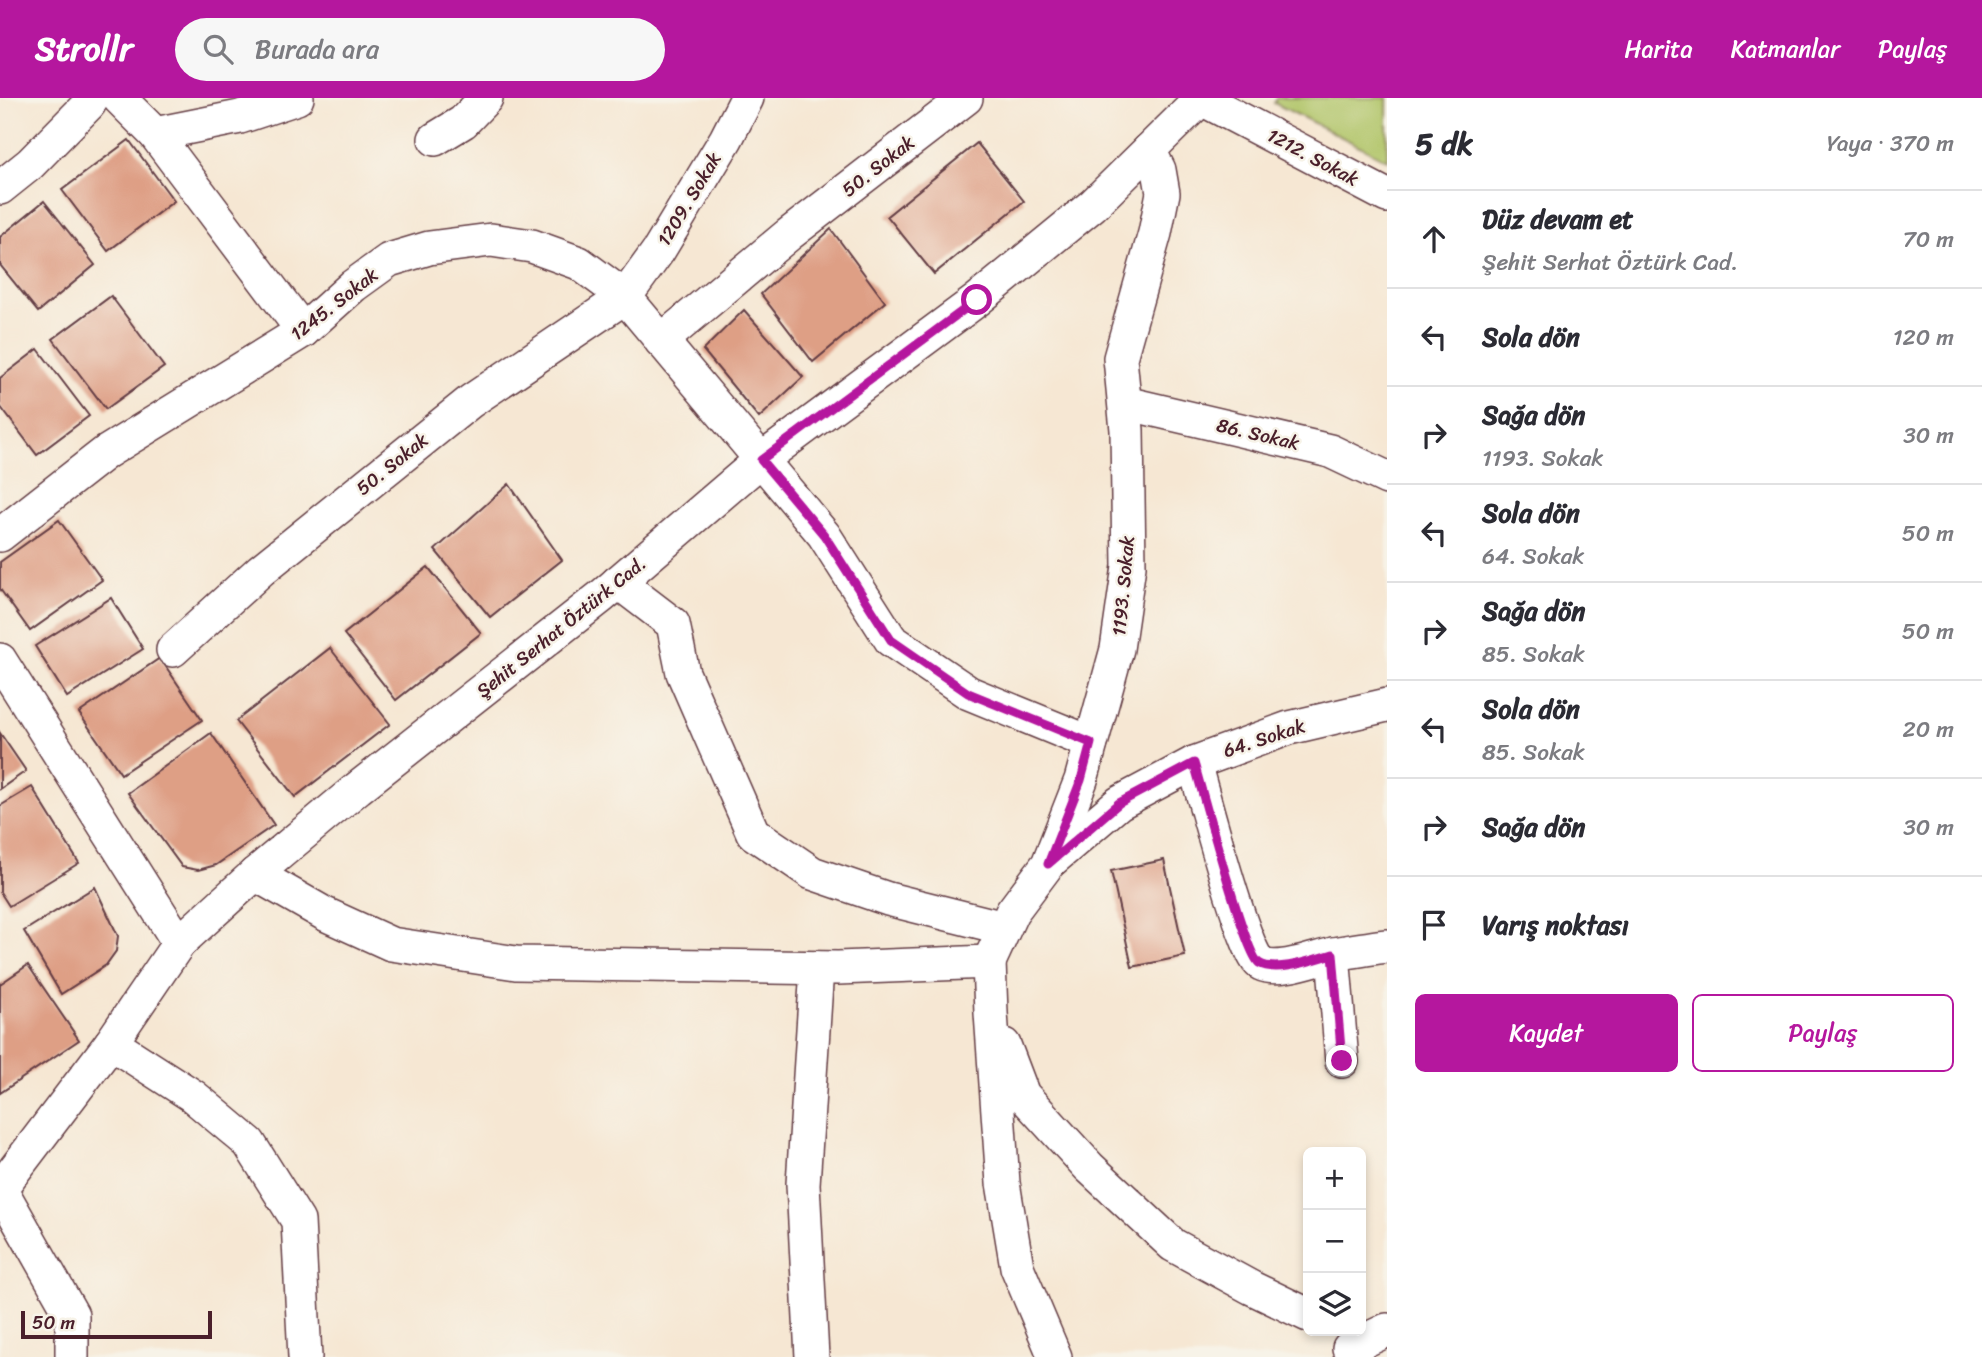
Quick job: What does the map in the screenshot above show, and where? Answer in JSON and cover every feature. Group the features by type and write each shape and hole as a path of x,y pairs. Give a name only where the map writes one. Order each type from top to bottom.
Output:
{"street":[{"path":"0,188 30,164 89,104 91,98"},
{"path":"119,98 155,134 303,331"},
{"path":"155,134 240,117 297,98"},
{"path":"435,139 463,122 486,98"},
{"name":"1209. Sokak","path":"625,297 659,250 726,139 747,98"},
{"name":"50. Sokak","path":"661,341 788,235 966,98"},
{"name":"Şehit Serhat Öztürk Cad.","path":"0,1189 111,1043 179,943 255,874 358,788 618,582 761,460 977,300 1093,205 1201,98"},
{"name":"1212. Sokak","path":"1201,98 1387,196"},
{"name":"1193. Sokak","path":"989,962 1012,912 1048,864 1081,780 1117,649 1129,566 1127,430 1120,358 1163,193 1159,170 1149,150"},
{"name":"1245. Sokak","path":"0,535 105,453 303,331 353,286 389,260 429,248 491,240 532,246 579,263 625,297 824,535 891,640 968,693 1091,743"},
{"name":"50. Sokak","path":"173,650 261,570 471,401 625,297"},
{"name":"86. Sokak","path":"1125,403 1330,452 1387,478"},
{"path":"618,582 673,624 683,673 753,834 812,873 888,899 1004,928"},
{"path":"0,660 179,943"},
{"name":"64. Sokak","path":"1048,864 1119,803 1194,763 1289,728 1387,705"},
{"path":"1194,763 1239,918 1256,960 1262,965 1284,966 1333,954 1387,946"},
{"path":"255,874 325,914 391,944 516,963 817,968 989,962 1003,1183 1017,1267 1055,1357"},
{"path":"1333,954 1342,1061"},
{"path":"812,1357 803,1184 817,968"},
{"path":"991,1013 1023,1095 1089,1167 1172,1245 1303,1313"},
{"path":"111,1043 193,1096 249,1143 298,1221 305,1357"},
{"path":"0,1189 72,1315 72,1357"},
{"path":"1347,1345 1387,1330"}],"green space":[{"path":"1277,98 1387,98 1387,160 1274,103"}],"building":[{"path":"129,140 174,201 108,251 62,190"},
{"path":"977,143 1024,201 934,274 887,216"},
{"path":"44,201 95,265 38,312 0,265 0,237"},
{"path":"831,229 885,302 813,362 761,294"},
{"path":"111,296 164,367 106,409 53,339"},
{"path":"744,310 803,377 759,418 703,350"},
{"path":"38,349 89,416 37,455 0,406 0,378"},
{"path":"509,484 562,560 490,617 435,550"},
{"path":"59,520 102,580 30,631 0,589 0,562"},
{"path":"428,567 481,633 396,700 344,634"},
{"path":"111,598 143,649 67,697 35,646"},
{"path":"330,648 390,724 295,797 236,721"},
{"path":"160,658 202,720 121,774 79,713"},
{"path":"0,733 26,771 0,789"},
{"path":"211,733 274,825 216,865 198,870 182,867 128,793"},
{"path":"32,787 79,863 9,906 0,892 0,806"},
{"path":"1164,860 1185,956 1132,967 1111,871"},
{"path":"95,887 118,936 116,951 106,965 61,994 24,931"},
{"path":"28,965 79,1040 0,1093 0,984"}],"route":[{"path":"977,300 761,460 824,535 891,640 968,693 1091,743 1081,780 1048,864 1119,803 1194,763 1239,918 1256,960 1262,965 1284,966 1333,954 1342,1061"}]}
